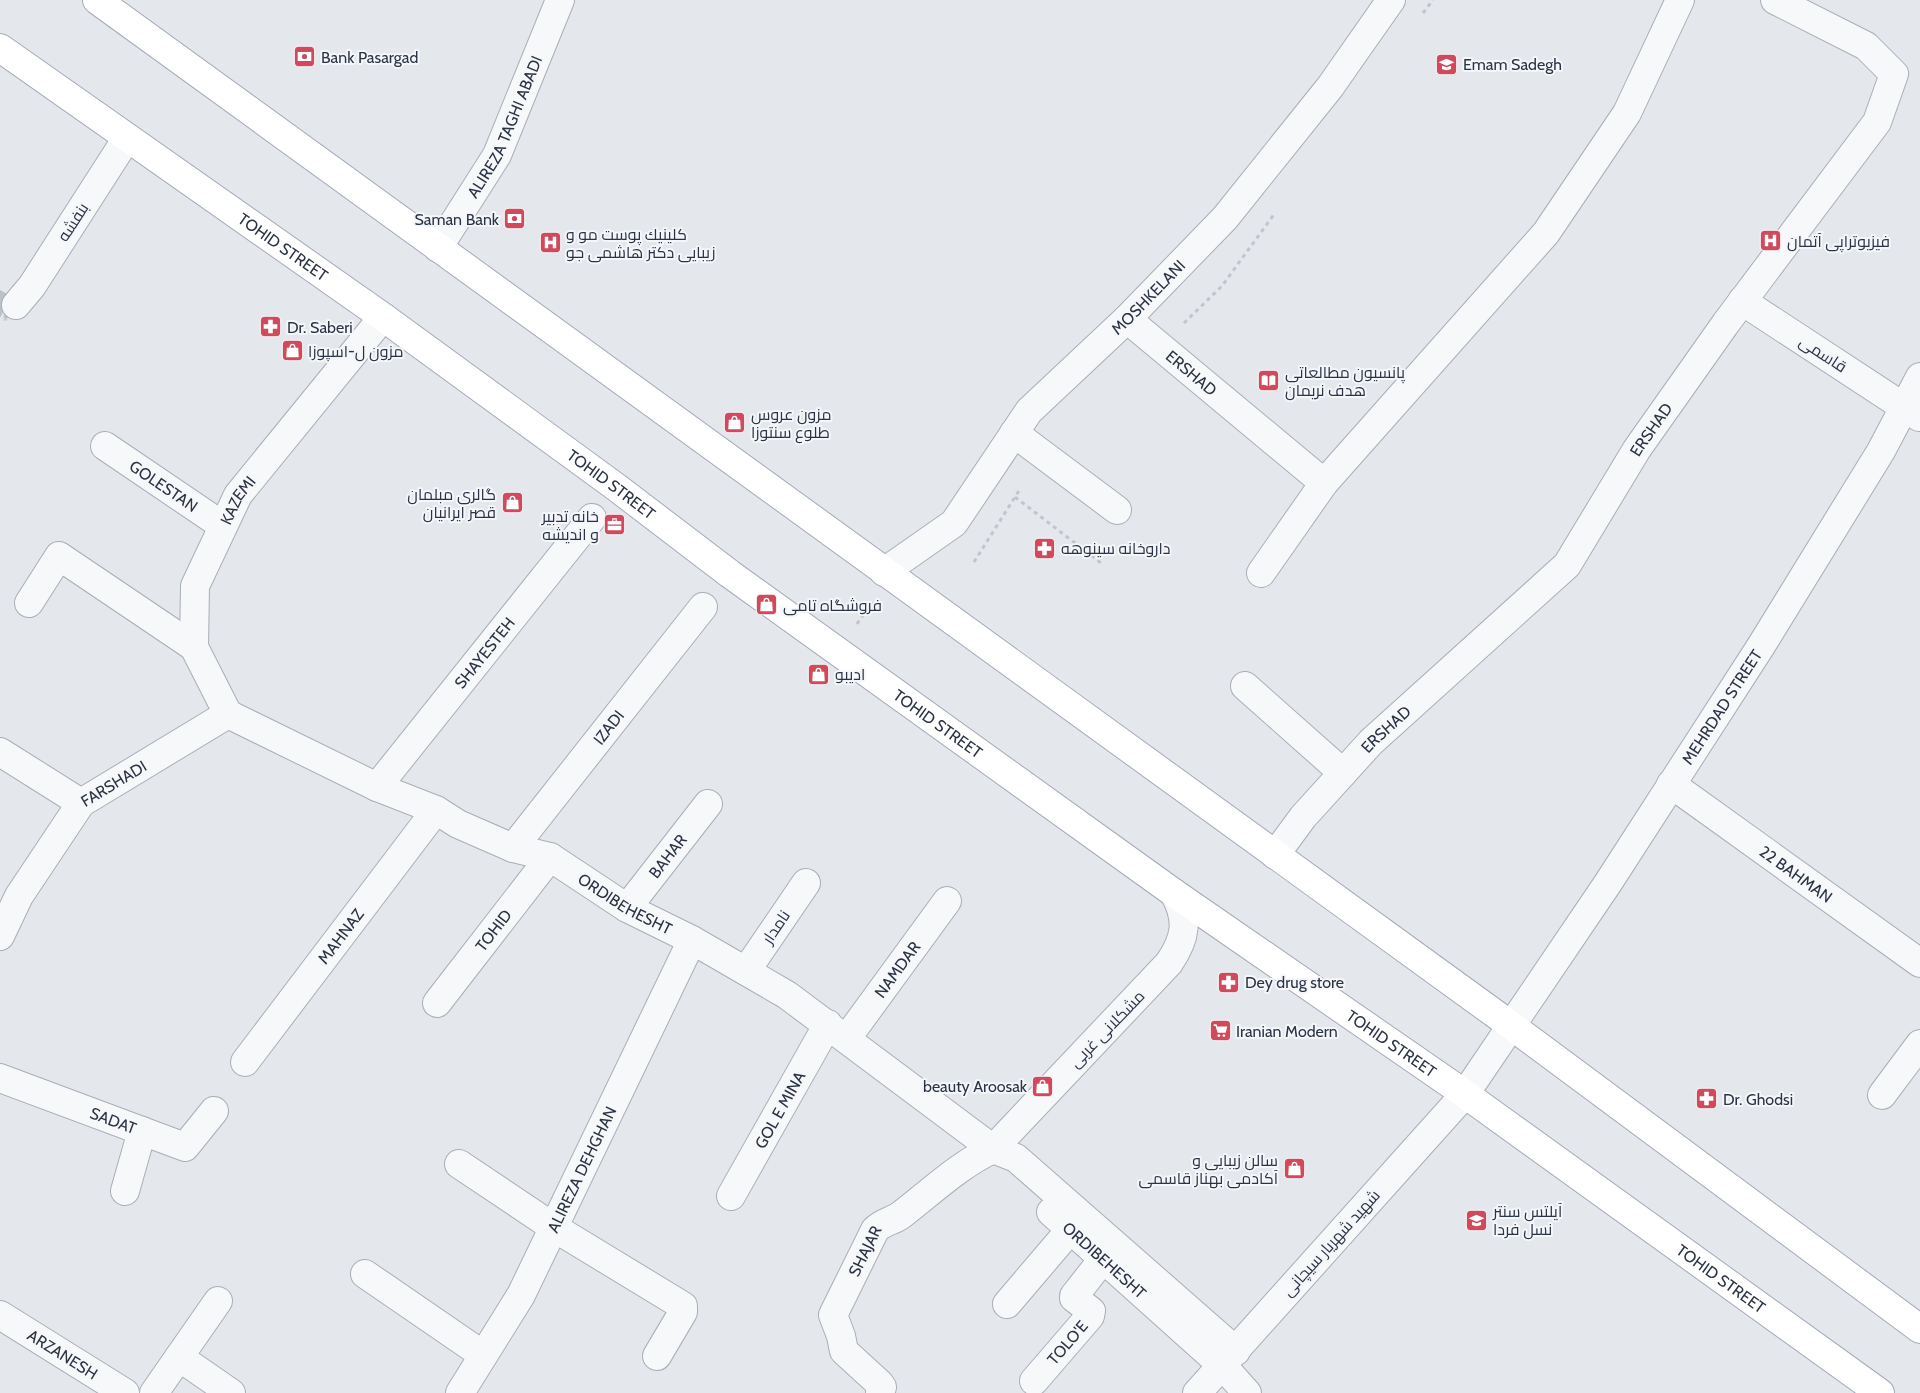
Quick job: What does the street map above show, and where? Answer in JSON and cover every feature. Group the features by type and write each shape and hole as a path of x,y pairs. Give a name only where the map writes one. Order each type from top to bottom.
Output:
{"main road":[{"path":"97,0 1275,855 1920,1329"},
{"name":"TOHID STREET","path":"0,48 383,317 616,487 730,574 1174,894 1464,1094 1880,1393"}],"street":[{"name":"ALIREZA TAGHI ABADI","path":"438,248 497,155 560,0"},
{"name":"MOSHKELANI","path":"887,574 954,523 1029,411 1127,319 1225,218 1330,87 1391,0"},
{"path":"1261,573 1324,483 1546,233 1627,113 1680,0"},
{"name":"ERSHAD","path":"1275,855 1302,817 1371,742 1567,565 1637,449 1742,301 1877,122 1894,74 1866,46 1775,0"},
{"name":"بنفشه","path":"16,305 32,286 127,138"},
{"name":"قاسمی","path":"1742,301 1912,412"},
{"name":"KAZEMI","path":"228,714 194,647 195,586 238,495 383,317"},
{"name":"ERSHAD","path":"1127,319 1324,483"},
{"name":"MEHRDAD STREET","path":"1510,1028 1761,646 1881,451 1912,412 1920,377"},
{"path":"1014,433 1117,510"},
{"name":"GOLESTAN","path":"105,446 223,526"},
{"name":"SHAYESTEH","path":"378,787 592,518"},
{"path":"29,603 59,556 194,647"},
{"name":"IZADI","path":"513,848 704,608"},
{"path":"1245,686 1343,772"},
{"name":"ORDIBEHESHT","path":"228,714 378,787 436,810 458,824 513,848 550,857 627,908 692,940 788,995 993,1149 1016,1158 1229,1359"},
{"name":"FARSHADI","path":"0,936 19,896 81,803 228,714"},
{"path":"0,752 81,803"},
{"name":"22 BAHMAN","path":"1671,784 1920,964"},
{"name":"BAHAR","path":"627,908 708,804"},
{"name":"MAHNAZ","path":"245,1062 436,810"},
{"name":"TOHID","path":"437,1003 550,857"},
{"name":"نامدار","path":"746,971 806,883"},
{"name":"مشکلانی غربی","path":"993,1149 1169,963 1180,947 1184,928 1182,909 1174,894"},
{"name":"NAMDAR","path":"837,1031 947,901"},
{"name":"ALIREZA DEHGHAN","path":"460,1393 520,1295 692,940"},
{"name":"شهید شهریار سیچانی","path":"1197,1393 1464,1094 1510,1028"},
{"name":"GOL E MINA","path":"731,1196 837,1031"},
{"path":"1882,1095 1920,1044"},
{"name":"SADAT","path":"0,1078 185,1147 214,1111"},
{"path":"125,1191 142,1131"},
{"name":"ORDIBEHESHT","path":"993,1149 1005,1170 1103,1260 1229,1359"},
{"name":"SHAJAR","path":"880,1393 882,1387 879,1383 844,1351 841,1336 833,1319 834,1312 877,1228 900,1216 972,1159 993,1149"},
{"path":"459,1164 553,1227 683,1306 683,1312 657,1356"},
{"path":"1007,1304 1070,1230"},
{"name":"TOLO'E","path":"1034,1381 1090,1316 1091,1311 1074,1296 1103,1260"},
{"path":"365,1274 483,1355"},
{"path":"154,1393 218,1301"},
{"name":"ARZANESH","path":"0,1315 125,1393"},
{"path":"178,1358 230,1393"},
{"path":"1229,1359 1247,1393"}],"path":[{"path":"1015,497 1101,563"},
{"path":"838,651 887,574"}],"building":[{"path":"0,290 11,296 0,318"}],"place":[{"name":"Bank Pasargad","path":"305,57"},
{"name":"Emam Sadegh","path":"1447,64"},
{"name":"Saman Bank","path":"515,219"},
{"name":"فیزیوتراپی آتمان","path":"1771,241"},
{"name":"كلينيك پوست مو و زيبايى دکتر هاشمی جو","path":"550,243"},
{"name":"Dr. Saberi","path":"271,327"},
{"name":"مزون ل-اسپوزا","path":"292,351"},
{"name":"پانسیون مطالعاتی هدف نریمان","path":"1269,381"},
{"name":"مزون عروس طلوع سنتوزا","path":"735,423"},
{"name":"گالری مبلمان قصر ایرانیان","path":"512,503"},
{"name":"خانه تدبیر و اندیشه","path":"615,525"},
{"name":"داروخانه سینوهه","path":"1045,548"},
{"name":"فروشگاه تامی","path":"767,605"},
{"name":"ادیبو","path":"819,674"},
{"name":"Dey drug store","path":"1229,982"},
{"name":"Iranian Modern","path":"1220,1031"},
{"name":"beauty Aroosak","path":"1043,1086"},
{"name":"Dr. Ghodsi","path":"1707,1099"},
{"name":"سالن زیبایی و آکادمی بهناز قاسمی","path":"1294,1169"},
{"name":"آیلتس سنتر نسل فردا","path":"1477,1220"}]}
